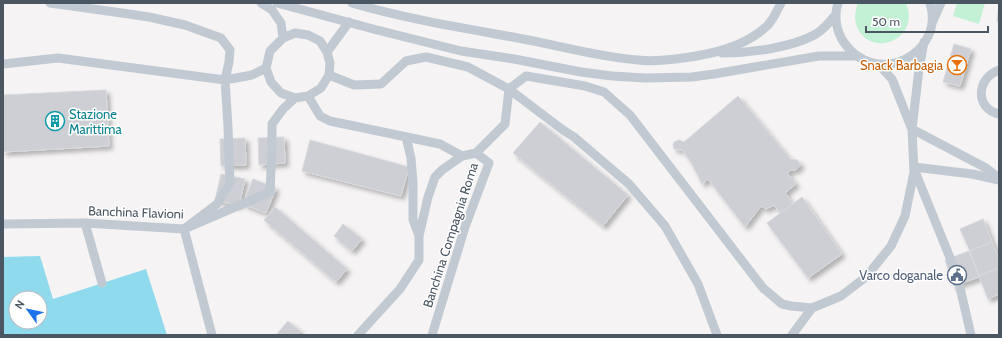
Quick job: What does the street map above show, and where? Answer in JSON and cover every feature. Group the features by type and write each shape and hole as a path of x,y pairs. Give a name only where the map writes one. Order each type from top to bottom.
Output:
{"lane":[{"path":"50,3 149,17 185,25 221,38 230,50 225,80 230,183 217,204 184,229 212,335"},
{"path":"261,3 272,10 282,23 283,38"},
{"path":"277,3 461,51 612,76 645,78 699,76 819,56 856,56"},
{"path":"352,3 386,12 619,58 639,60 666,60 714,53 740,53 780,46 804,39 826,26 835,7"},
{"path":"714,53 739,44 756,35 768,25 776,14 781,3"},
{"path":"930,3 932,9 932,24"},
{"path":"835,7 836,26 840,38 847,48 856,56 867,62 891,64 904,60 915,53 929,33 941,3"},
{"path":"327,52 349,22"},
{"path":"295,34 308,35 320,41 327,52 330,63 329,74 321,88 308,96 295,98 281,93 271,82 266,68 270,50 283,38 295,34"},
{"path":"509,89 526,76 585,86 604,92 630,115 763,288 782,304 812,308 841,296 866,277 891,246 905,216 914,172 912,129 919,69 924,42"},
{"path":"329,74 354,85 382,84 406,62 426,57 468,67 509,89 574,137 629,184 660,220 665,226 698,284 717,335"},
{"path":"3,64 58,58 225,80 252,75 266,68"},
{"path":"878,64 892,79 912,129 986,168 999,179"},
{"path":"999,70 993,72 987,77 981,90 985,105 990,110 999,114"},
{"name":"Banchina Compagnia Roma","path":"432,335 464,227 490,163 476,153 505,124 509,89"},
{"path":"308,96 320,116 330,122 440,144 462,156"},
{"name":"Banchina Flavioni","path":"3,224 85,223 184,229 270,192 272,124 283,109 295,98"},
{"path":"406,137 411,158 413,220 419,236"},
{"path":"358,335 400,289 419,260 419,236 428,197 435,177 442,170 462,156 476,153"},
{"path":"914,168 972,174 999,179"},
{"path":"914,168 957,275 971,335"},
{"path":"85,223 102,283"},
{"path":"792,335 812,308"}],"green space":[{"path":"858,3 906,3 909,16 907,27 901,35 892,41 883,43 873,42 864,37 857,27 855,15"},
{"path":"957,3 985,3 979,24 953,16"}],"water":[{"path":"40,256 53,299 146,269 167,335 3,335 3,257"}],"building":[{"path":"999,3 999,21 997,21"},
{"name":"Snack Barbagia","path":"954,44 971,49 960,86 943,82"},
{"name":"Stazione Marittima","path":"106,90 109,146 3,152 3,95"},
{"path":"738,96 790,159 797,160 801,165 796,170 791,170 787,173 796,184 785,193 793,204 780,213 774,205 766,209 761,206 745,227 708,179 702,184 691,162 682,150 674,149 673,145 674,142 679,140 684,142"},
{"path":"540,122 628,195 603,226 513,153"},
{"path":"284,137 285,163 259,165 258,138"},
{"path":"245,138 246,165 221,166 220,139"},
{"path":"310,140 409,167 401,196 302,171"},
{"path":"221,174 245,179 239,206 215,200"},
{"path":"253,179 276,188 266,213 243,204"},
{"path":"802,197 842,254 808,278 767,223"},
{"path":"275,207 347,269 336,282 264,220"},
{"path":"983,219 992,242 970,251 960,229"},
{"path":"343,224 362,239 352,251 334,236"},
{"path":"992,242 999,260 999,268 979,276 970,251"},
{"path":"969,251 979,277 954,286 945,260"},
{"path":"999,268 999,294 988,299 979,276"},
{"path":"288,321 300,331 297,335 276,335"}],"place":[{"name":"Snack Barbagia","path":"957,65"},
{"name":"Stazione Marittima","path":"55,121"},
{"name":"Varco doganale","path":"957,275"}]}
